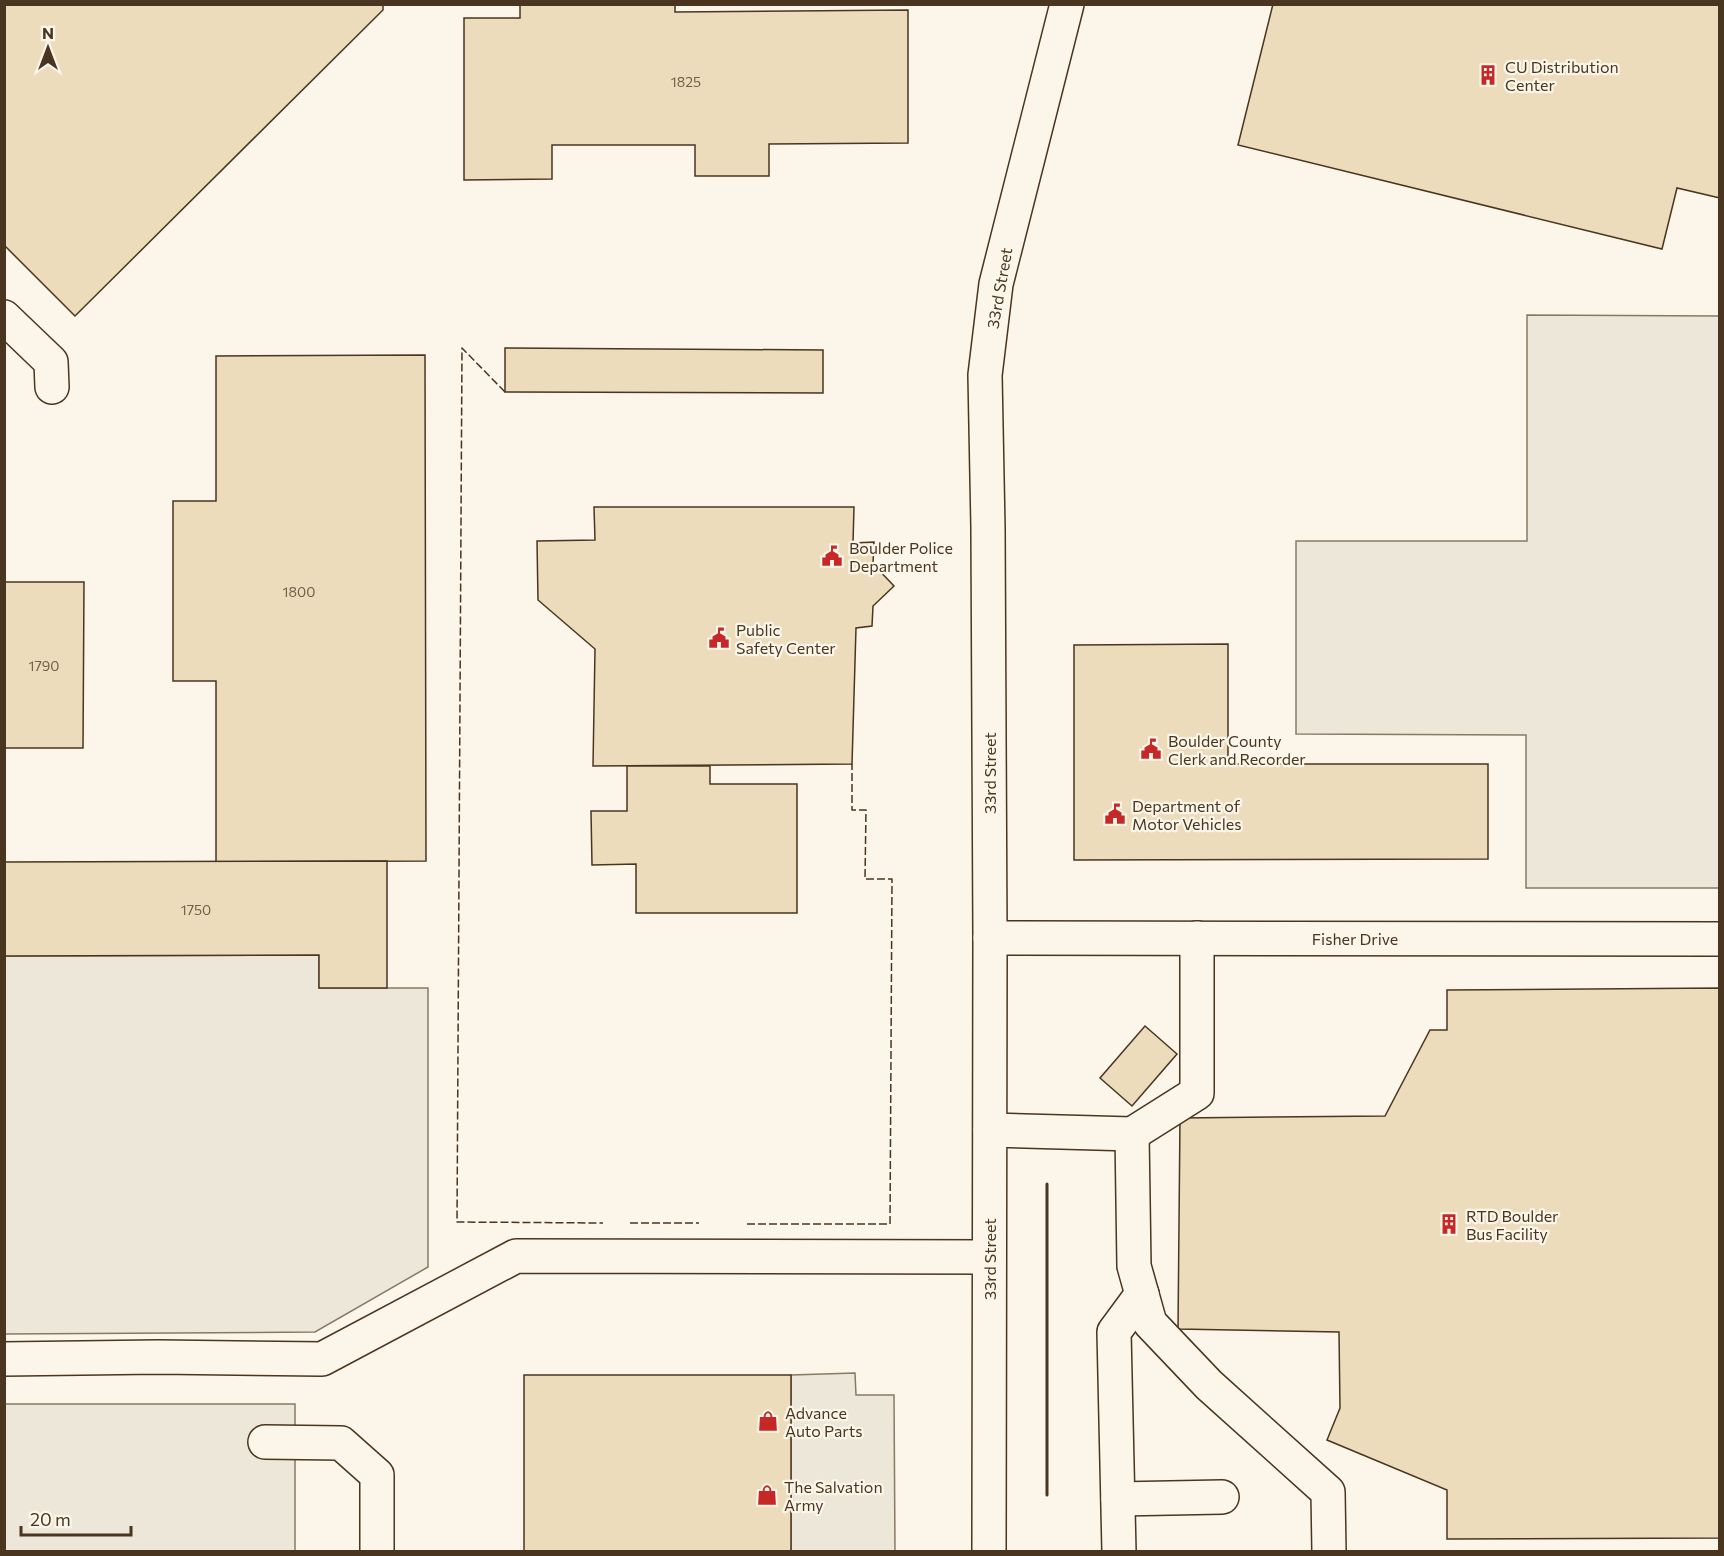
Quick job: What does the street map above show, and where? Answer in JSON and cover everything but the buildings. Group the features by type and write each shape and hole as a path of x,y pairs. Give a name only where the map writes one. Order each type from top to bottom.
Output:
{"street":[{"name":"33rd Street","path":"989,1551 990,938 985,375 996,284 1067,4"},
{"path":"4,317 51,362 52,387"},
{"name":"Fisher Drive","path":"990,938 1719,939"},
{"path":"990,1130 1132,1134 1197,1093 1197,938"},
{"path":"1132,1134 1134,1266 1150,1323 1209,1385 1328,1492 1329,1551"},
{"path":"4,1359 322,1359 516,1256 989,1257"},
{"path":"1119,1551 1114,1332 1142,1294"},
{"path":"265,1442 341,1443 377,1475 377,1551"},
{"path":"1118,1499 1222,1497"}],"shaded area":[{"path":"1527,315 1719,316 1719,888 1526,888 1526,735 1296,734 1296,541 1527,541"},
{"path":"319,955 319,988 428,988 428,1267 315,1332 5,1334 5,956"},
{"path":"855,1373 856,1395 894,1395 895,1551 791,1551 791,1375"},
{"path":"5,1404 295,1404 295,1551 5,1552"}],"fence":[{"path":"505,392 462,348 457,1222 603,1223"},
{"path":"747,1224 890,1224 892,879 865,879 866,810 852,810 852,764"},
{"path":"630,1223 699,1223"}],"wall":[{"path":"1047,1184 1047,1495"}],"place":[{"name":"CU Distribution Center","path":"1488,75"},
{"name":"Boulder Police Department","path":"832,556"},
{"name":"Public Safety Center","path":"719,638"},
{"name":"Boulder County Clerk and Recorder","path":"1151,749"},
{"name":"Department of Motor Vehicles","path":"1115,814"},
{"name":"RTD Boulder Bus Facility","path":"1449,1224"},
{"name":"Advance Auto Parts","path":"768,1421"},
{"name":"The Salvation Army","path":"767,1495"}]}
